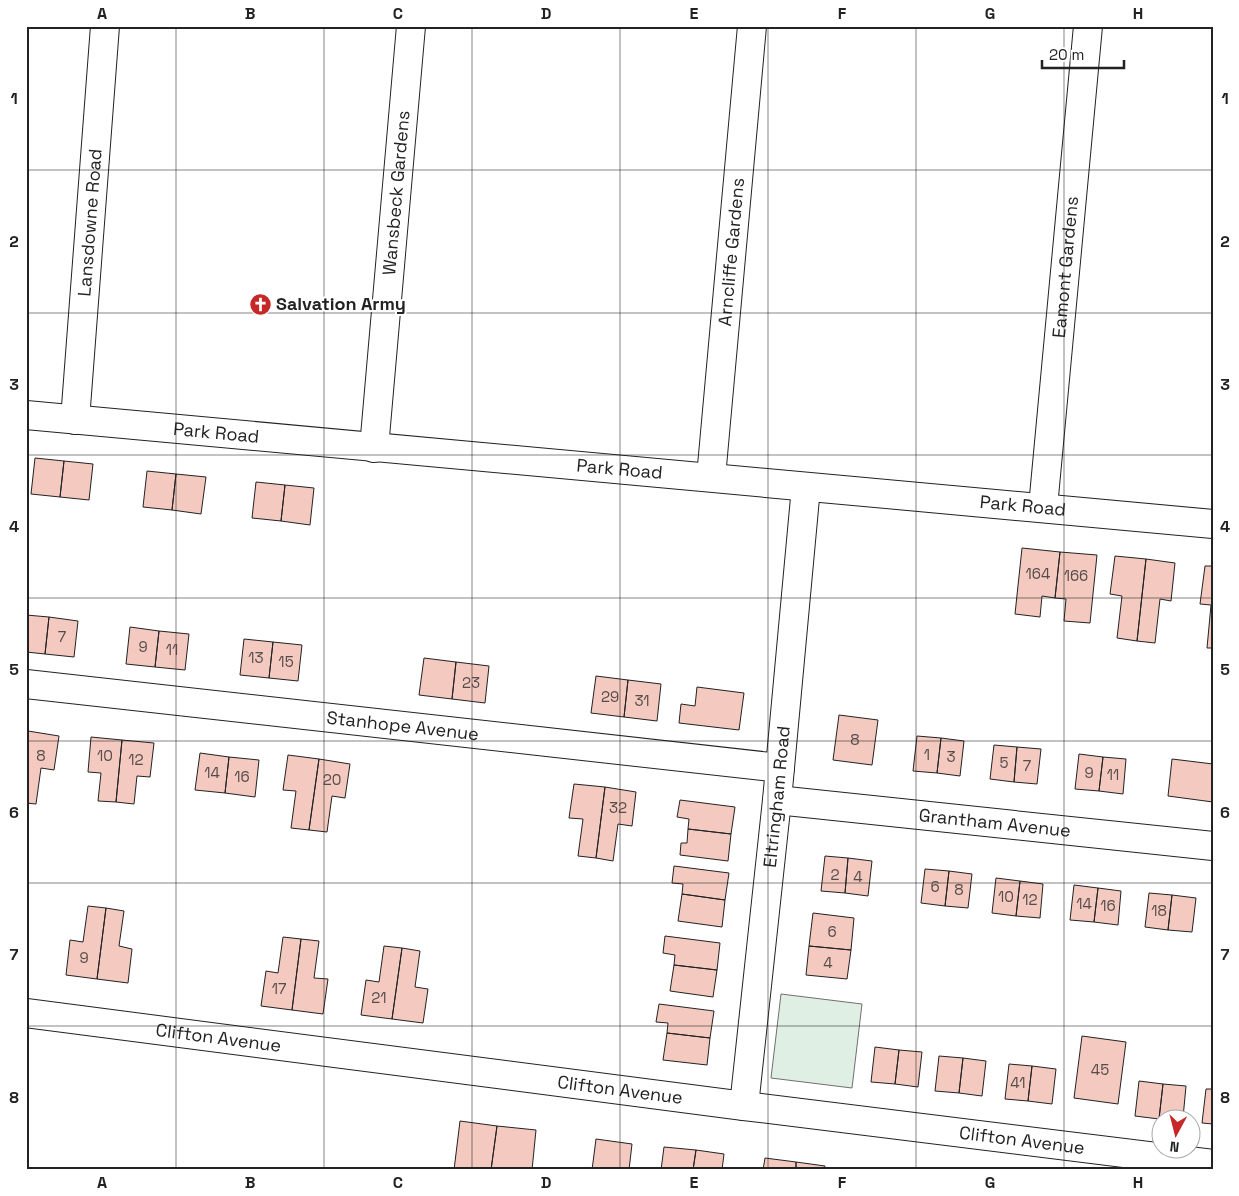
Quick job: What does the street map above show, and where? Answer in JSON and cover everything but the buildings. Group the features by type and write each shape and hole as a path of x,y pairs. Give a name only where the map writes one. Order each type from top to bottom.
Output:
{"street":[{"name":"Lansdowne Road","path":"75,420 105,26"},
{"name":"Wansbeck Gardens","path":"374,448 411,26"},
{"name":"Arncliffe Gardens","path":"712,477 752,26"},
{"name":"Eamont Gardens","path":"1043,507 1088,26"},
{"name":"Park Road","path":"26,415 1213,524"},
{"name":"Eltringham Road","path":"744,1106 777,800 806,487"},
{"name":"Stanhope Avenue","path":"26,684 780,768"},
{"name":"Grantham Avenue","path":"777,800 1213,846"},
{"name":"Clifton Avenue","path":"26,1013 744,1106 1144,1162 1213,1164"}],"green space":[{"path":"781,994 862,1004 852,1088 771,1078"}],"place":[{"name":"Salvation Army","path":"260,304"}]}
